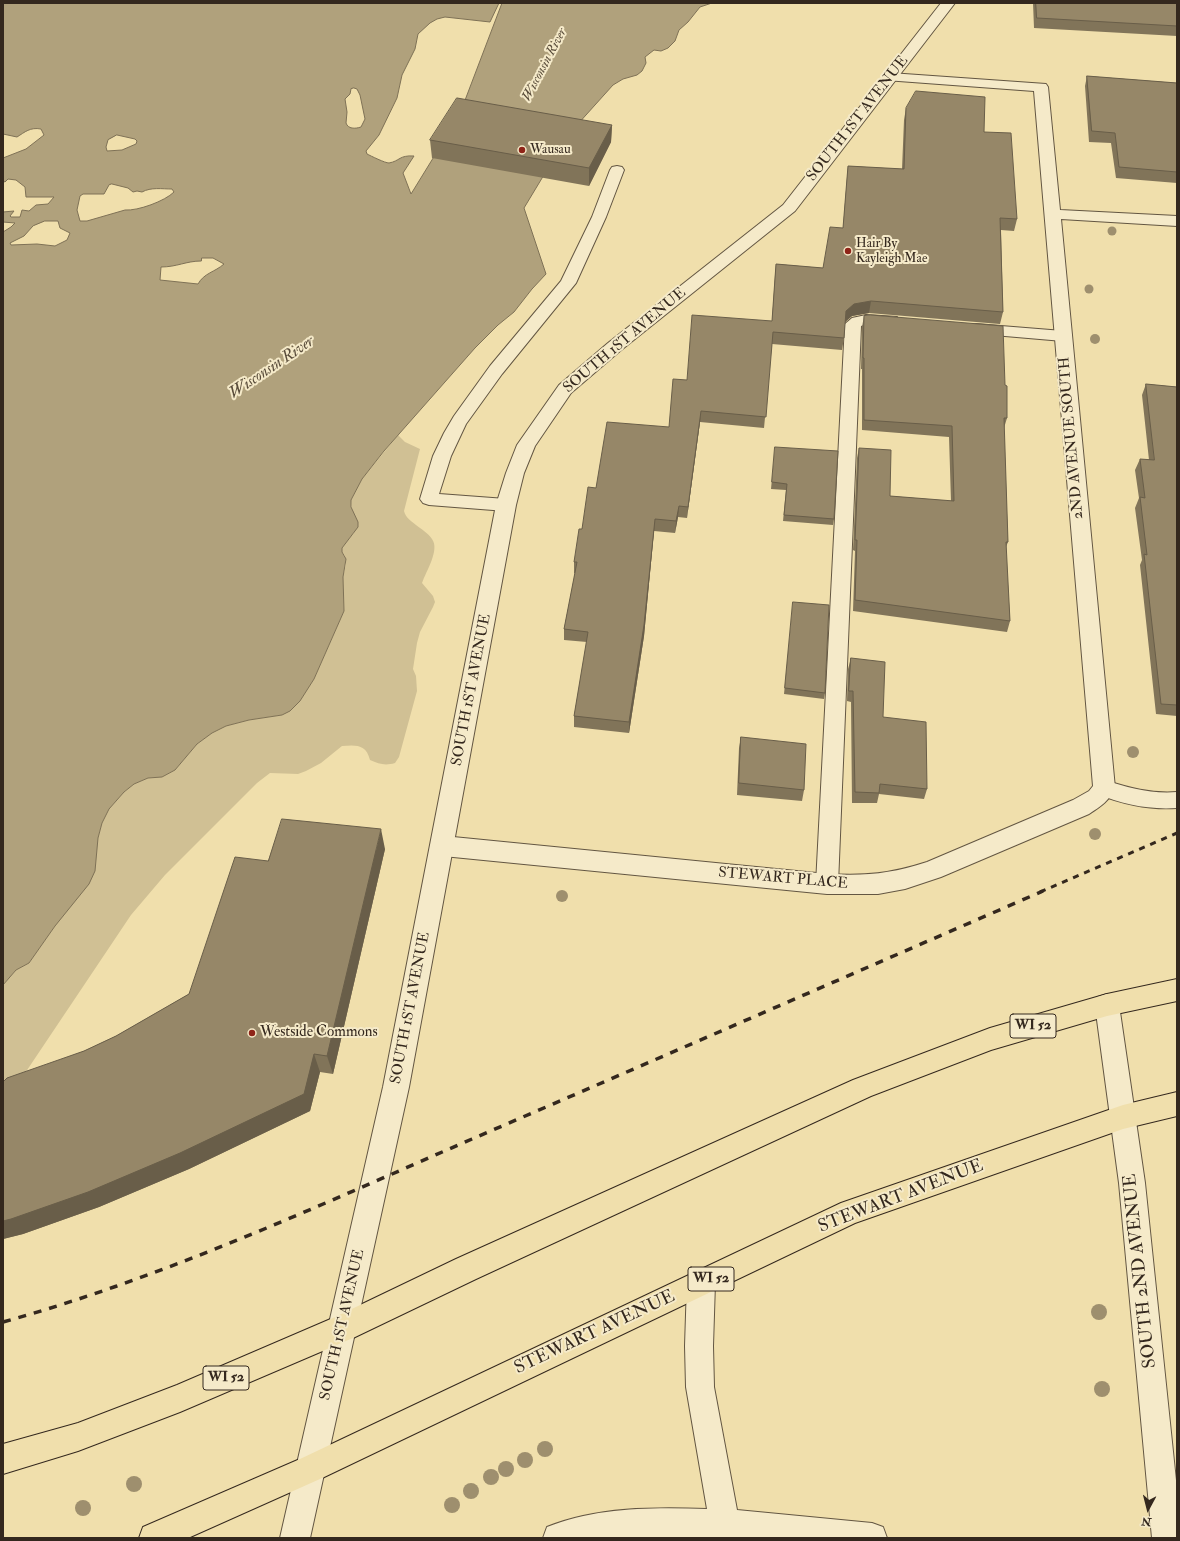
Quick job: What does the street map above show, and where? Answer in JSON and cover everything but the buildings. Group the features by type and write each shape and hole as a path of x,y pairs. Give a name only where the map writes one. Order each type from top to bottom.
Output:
{"main road":[{"name":"WI 52","path":"3,1459 78,1436 180,1398 343,1328 466,1269 862,1088 990,1039 1107,1005 1177,990"},
{"name":"STEWART AVENUE","path":"310,1469 850,1212 1123,1118 1177,1104"},
{"name":"WI 52","path":"154,1538 310,1469"}],"street":[{"name":"SOUTH 1ST AVENUE","path":"295,1538 396,1087 506,505 515,473 526,445 565,389 614,347 789,208 948,3"},
{"name":"2ND AVENUE SOUTH","path":"890,77 1041,87 1104,788"},
{"path":"1052,214 1177,221"},
{"name":"STEWART PLACE","path":"442,846 827,884 878,884 905,879 933,870 1082,808 1097,797 1104,788"},
{"name":"SOUTH 2ND AVENUE","path":"1107,1005 1137,1230 1167,1538"},
{"path":"701,1283 699,1346 700,1380 725,1524"},
{"path":"558,1538 591,1530 635,1532 725,1524 827,1532 872,1538"}],"lane":[{"path":"506,505 429,499 442,456 460,420 496,370 568,283 598,217 617,170"},
{"path":"827,884 852,324 858,320 908,323"},
{"path":"962,327 1063,336"},
{"path":"1104,788 1127,797 1151,801 1177,800"}],"shaded area":[{"path":"398,435 405,442 420,449 404,511 408,519 429,535 434,544 432,561 422,583 433,596 435,602 420,632 417,643 413,669 416,676 417,691 399,757 395,763 376,763 370,760 363,748 356,746 342,746 321,763 306,771 298,774 270,773 257,783 165,875 131,915 3,1106 3,985 16,970 29,963 55,926 98,838 102,823 109,809 124,792 134,784 148,778 162,777 175,770 197,744 212,733 226,726 249,720 282,715 300,701 314,679 344,611 343,577 346,564 342,548 354,533 351,500 362,479"}],"water":[{"name":"Wisconsin River","path":"3,3 499,3 490,22 445,17 430,23 418,34 415,49 402,75 397,98 379,135 366,151 367,154 389,163 405,156 414,156 403,173 411,194 459,116 502,3 712,3 700,7 688,22 679,30 675,41 668,48 661,51 654,50 645,57 646,63 642,71 637,75 623,79 613,85 568,135 524,208 546,274 514,312 498,325 475,348 384,451 362,479 351,500 351,507 358,522 358,527 342,548 342,552 346,559 343,577 344,611 314,679 300,701 290,711 282,715 249,720 226,726 212,733 197,744 175,770 162,777 148,778 134,784 124,792 109,809 102,823 98,838 95,871 89,884 55,926 29,963 16,970 3,985 3,232 15,223 3,222 3,212 14,211 10,216 11,217 20,217 22,210 29,211 36,205 48,204 54,197 26,197 25,187 16,180 8,179 5,182 3,181 3,158 26,149 44,135 41,129 31,129 17,137 3,134","holes":["351,89 357,89 360,95 365,119 361,127 356,128 352,128 346,123 347,112 345,99 350,94","117,135 135,139 137,141 136,144 122,150 107,151 106,147 108,140","112,184 128,188 133,192 142,192 149,189 172,189 174,192 164,199 144,207 125,210 87,221 80,221 77,210 80,196 83,194 104,194 109,185","45,221 58,221 60,228 70,233 67,240 55,246 37,244 11,245 10,243 24,236 33,226","202,258 213,258 224,264 203,277 198,284 160,280 161,267 201,261"]}],"railway":[{"path":"1040,892 1177,833"},
{"path":"3,1322 123,1284 240,1239 357,1190 1043,891"}],"place":[{"name":"Wausau","path":"522,150"},
{"name":"Hair By Kayleigh Mae","path":"848,251"},
{"name":"Westside Commons","path":"252,1033"}]}
